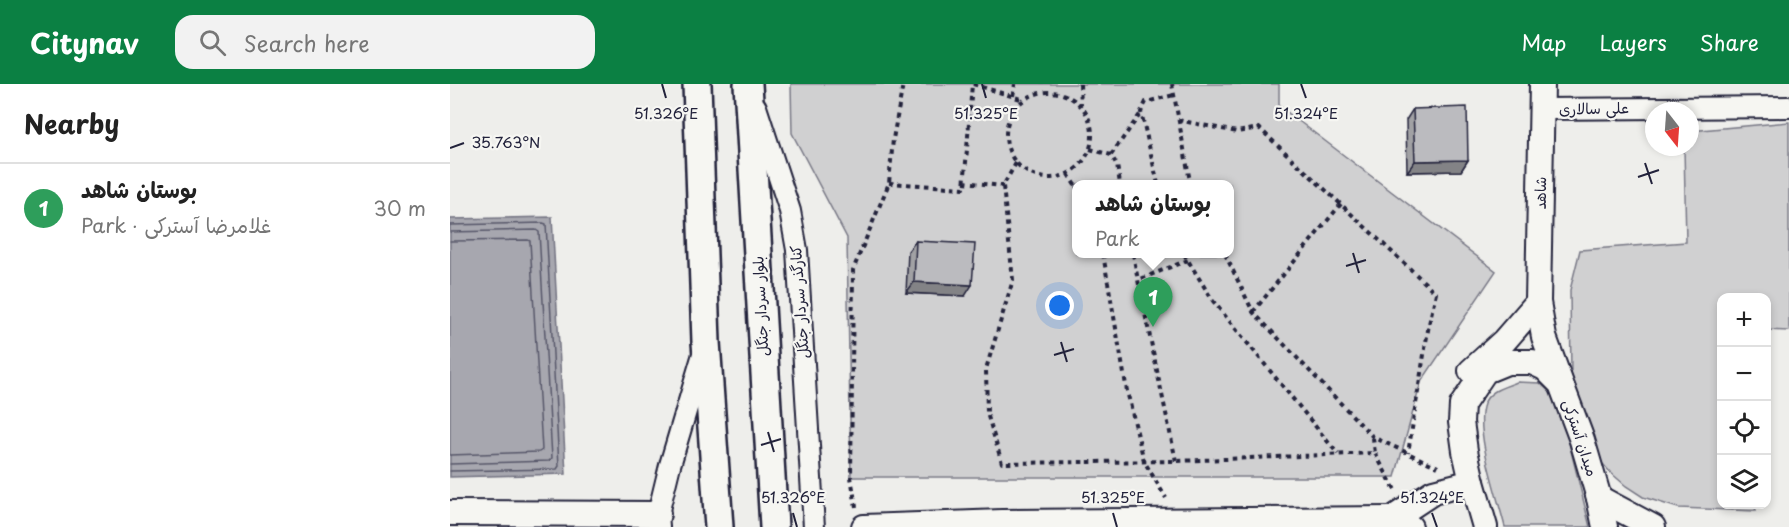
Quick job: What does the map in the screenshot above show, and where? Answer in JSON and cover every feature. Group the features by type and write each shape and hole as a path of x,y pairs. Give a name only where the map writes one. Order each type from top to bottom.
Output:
{"main road":[{"path":"696,84 706,342 719,527"},
{"name":"بلوار سردار جنگل","path":"748,84 774,527"}],"street":[{"name":"کنارگذر سردار جنگل","path":"748,84 790,212 797,249 814,527"},
{"name":"شاهد","path":"1542,84 1538,302 1544,337 1562,384"},
{"name":"علی سالاری","path":"1542,109 1789,107"},
{"path":"1485,527 1465,451 1461,422 1462,405 1470,372 1504,340 1538,302"},
{"path":"450,513 658,520 670,465 706,342"},
{"name":"میدان آسترکی","path":"1462,405 1485,371 1507,362 1532,362 1545,368 1562,384 1582,440 1605,527"},
{"path":"861,522 1002,525 1402,519 1433,492 1472,482"},
{"path":"1599,498 1653,527"}],"path":[{"path":"861,522 851,477 853,270 889,183 893,139 903,84"},
{"path":"889,183 964,188 973,84 1024,100"},
{"path":"1012,96 1015,84"},
{"path":"1080,84 1081,105"},
{"path":"1172,84 1190,180"},
{"path":"1059,93 1071,97 1081,105 1089,116 1092,143 1088,156 1079,167 1055,178 1040,178 1027,173 1016,163 1008,151 1005,137 1007,123 1014,110 1024,100 1035,94 1059,93"},
{"path":"1111,155 1146,102 1174,94"},
{"path":"1141,112 1157,180"},
{"path":"1178,120 1237,132 1259,128 1436,293 1408,453"},
{"path":"1090,149 1111,155 1117,165 1119,180"},
{"path":"1016,163 1003,186 1013,280 986,369 987,413 1002,463 1176,461 1375,453"},
{"path":"1068,174 1072,180"},
{"path":"964,182 1003,186"},
{"path":"1253,312 1341,204"},
{"path":"1103,258 1127,391 1144,461 1180,521"},
{"path":"1134,258 1176,461"},
{"path":"1227,258 1253,312 1373,437 1472,482"},
{"path":"1138,280 1188,260 1214,301 1338,454"},
{"path":"1373,437 1375,453 1402,519"}],"shaded area":[{"path":"791,84 1279,84 1279,106 1496,271 1421,382 1395,477 851,477 847,238 792,133"},
{"path":"1789,122 1789,331 1771,330 1771,293 1717,293 1717,509 1755,509 1756,511 1678,508 1643,497 1610,472 1595,455 1574,402 1571,374 1570,290 1580,250 1686,242 1684,156 1699,156 1699,130"},
{"path":"1517,382 1540,383 1554,396 1562,415 1590,527 1505,527 1484,447 1482,416 1484,404 1490,395"}],"water":[{"path":"552,217 566,474 450,477 450,219"}],"building":[{"path":"1467,107 1468,160 1415,161 1413,109"},
{"path":"916,241 975,244 972,285 914,282"}],"place":[{"name":"بوستان شاهد","path":"1153,327"}]}
